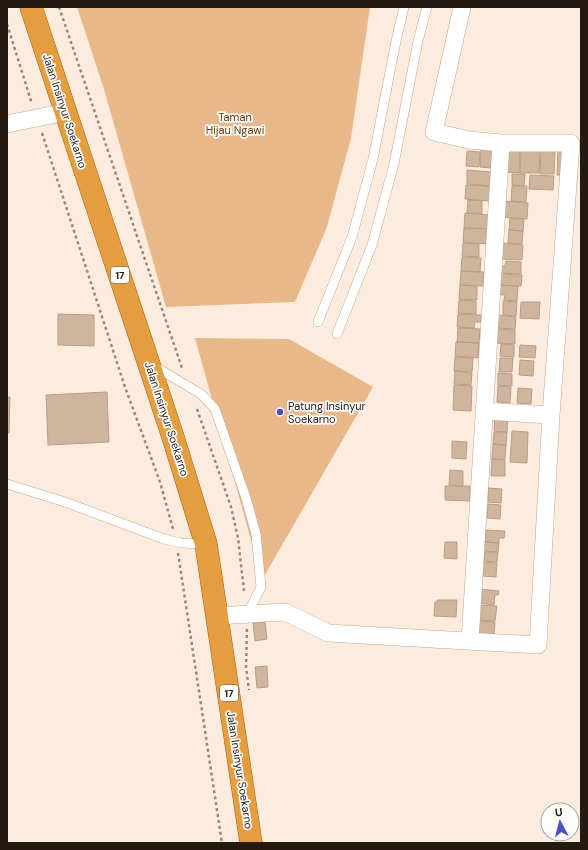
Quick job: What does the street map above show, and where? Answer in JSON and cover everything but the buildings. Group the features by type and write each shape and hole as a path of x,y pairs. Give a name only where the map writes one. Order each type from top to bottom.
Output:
{"highway":[{"name":"Jalan Insinyur Soekarno","path":"31,7 149,363 206,544 251,843"}],"street":[{"path":"217,616 285,612 328,633 538,645 551,414 571,143 501,144 469,140 434,132 462,7"},
{"path":"7,124 66,112"},
{"path":"470,641 501,144"},
{"path":"484,411 551,414"}],"lane":[{"path":"318,322 352,237 373,159 404,7"},
{"path":"337,334 372,245 394,164 418,41 427,7"},
{"path":"149,363 201,394 215,409 237,469 256,534 260,587 247,614"},
{"path":"7,484 65,502 164,539 176,542 206,544"}],"path":[{"path":"7,24 125,387 160,482 176,542 222,843"}],"green space":[{"name":"Taman Hijau Ngawi","path":"77,7 370,7 351,138 327,227 295,302 166,307 103,86"},
{"path":"195,338 289,339 373,387 262,580"}],"place":[{"name":"Patung Insinyur Soekarno","path":"280,412"}]}
